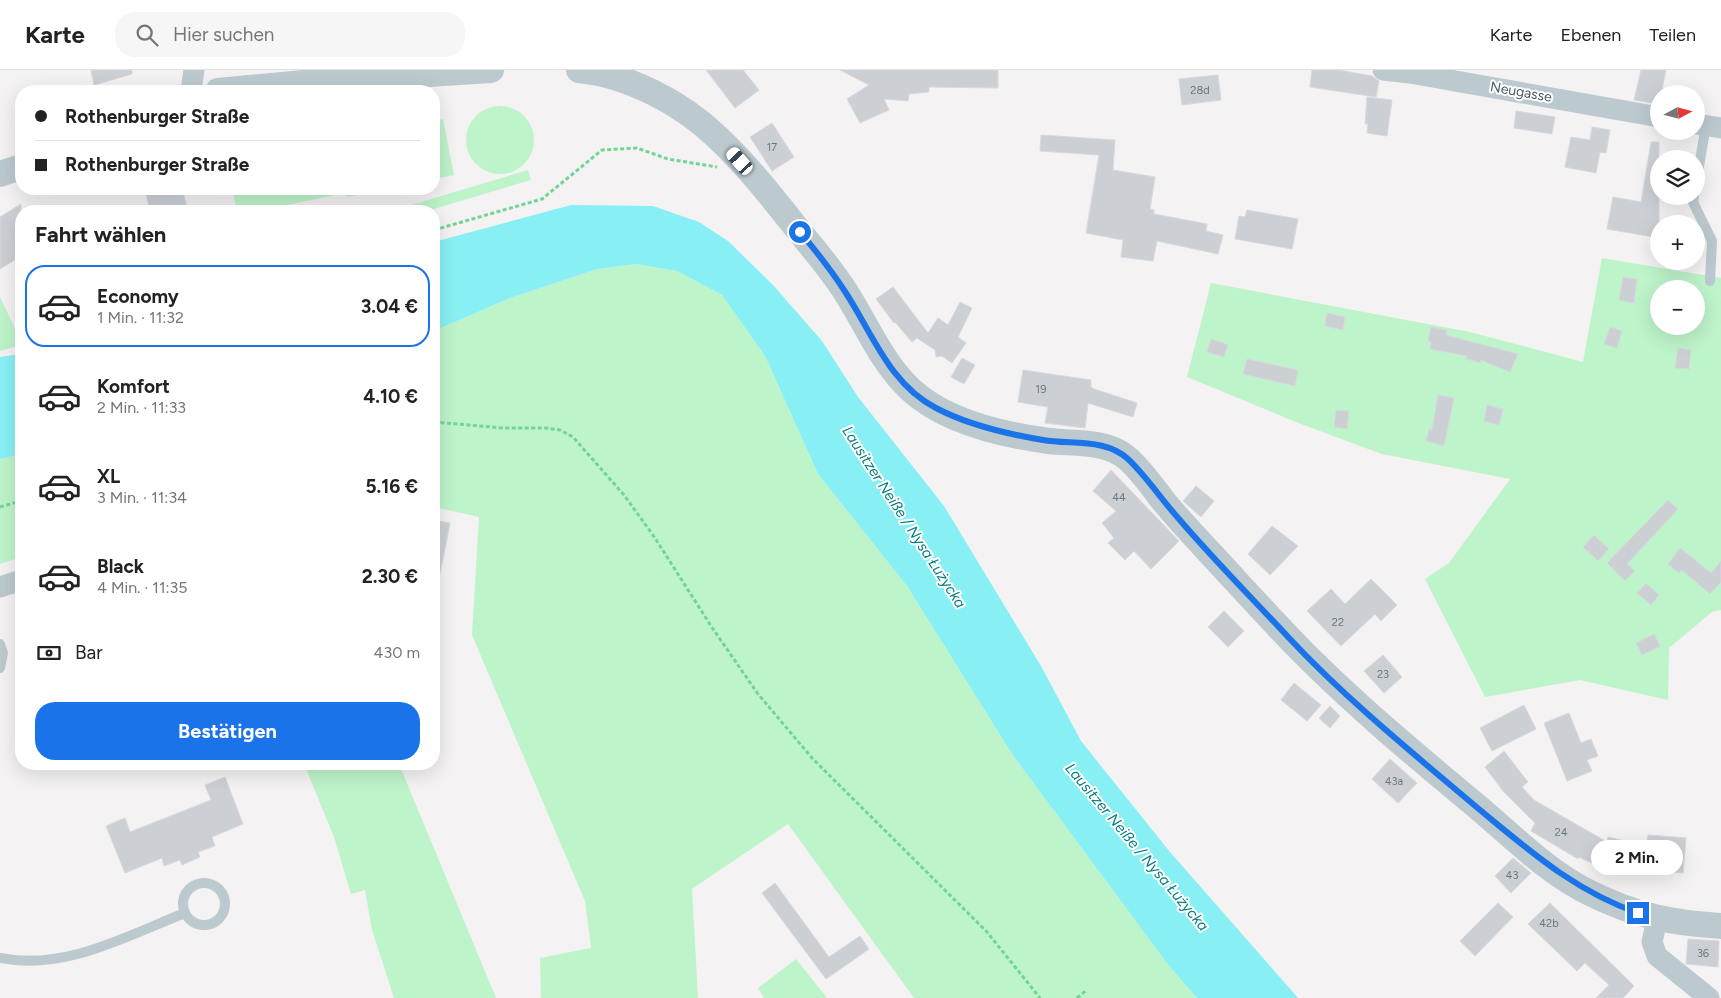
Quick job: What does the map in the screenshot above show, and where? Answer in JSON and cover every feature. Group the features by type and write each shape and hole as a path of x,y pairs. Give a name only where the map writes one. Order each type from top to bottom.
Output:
{"street":[{"path":"193,85 194,70"},
{"path":"282,85 490,70"},
{"path":"578,70 612,76 637,77 716,135 763,186 825,263 845,292 881,355 896,375 914,393 934,407 986,427 1043,440 1102,445 1115,449 1126,457 1179,520 1292,642 1401,744 1554,871 1588,892 1620,907 1657,919 1721,926"},
{"name":"Neugasse","path":"1383,70 1410,73 1650,115"},
{"path":"0,174 15,169"},
{"path":"0,587 15,582"},
{"path":"1657,919 1652,942 1657,956 1709,998"}],"lane":[{"path":"1703,150 1708,126"},
{"path":"1694,205 1712,241 1710,281"},
{"path":"0,644 3,653 0,668"},
{"path":"196,884 208,884 219,890 223,895 224,909 216,921 209,924 195,923 185,913 184,899 186,892 196,884"},
{"path":"0,958 50,961 70,958 185,913"}],"path":[{"path":"440,228 542,200 602,150 636,148 668,159 723,168"},
{"path":"440,423 503,428 546,428 560,430 573,437 624,495 655,538 710,626 758,694 812,758 988,932 1040,998"},
{"path":"0,508 15,503"},
{"path":"1077,998 1087,990"}],"green space":[{"path":"500,106 513,109 524,116 531,127 534,140 531,153 524,164 513,171 500,174 487,171 476,164 469,153 466,140 469,127 476,116 487,109"},
{"path":"443,119 454,175 440,178 440,120"},
{"path":"528,170 531,180 440,207 440,205 411,205"},
{"path":"233,195 335,195 287,205 236,205"},
{"path":"1602,258 1650,266 1650,270 1673,270 1721,278 1721,610 1712,612 1669,648 1668,700 1580,680 1485,697 1425,579 1449,563 1510,479 1382,454 1301,424 1187,377 1211,283 1470,332 1583,362"},
{"path":"636,264 677,271 722,295 765,356 818,474 907,586 1012,754 1169,966 1197,998 914,998 788,824 692,889 698,998 541,998 540,958 591,948 585,901 472,635 479,517 440,508 440,328 510,298 597,269"},
{"path":"0,297 15,328 15,347 0,351"},
{"path":"15,455 15,559 0,564 0,459"},
{"path":"306,770 401,770 496,998 394,998 372,930 365,890 351,894 334,837"},
{"path":"796,959 827,998 764,998 758,988"}],"water":[{"name":"Lausitzer Neiße / Nysa Łużycka","path":"571,205 653,206 699,222 728,241 773,285 822,341 858,397 944,506 1041,666 1081,741 1170,852 1298,998 1197,998 1169,966 1012,754 907,586 818,474 765,356 722,295 677,271 636,264 597,269 510,298 440,328 440,240"},
{"path":"15,355 15,455 0,459 0,357"}],"building":[{"path":"91,70 132,70 132,74 94,85"},
{"path":"706,70 743,70 759,90 735,108"},
{"path":"840,70 998,70 998,88 929,87 929,92 909,94 908,101 884,99 889,110 860,123 847,99 869,85"},
{"path":"1312,70 1339,70 1372,76 1379,81 1376,97 1310,87"},
{"path":"1641,70 1666,70 1663,85 1650,85 1650,103 1634,100"},
{"path":"1218,75 1221,100 1182,105 1179,79"},
{"path":"1367,97 1392,100 1387,136 1367,133 1368,124 1365,124"},
{"path":"1516,111 1555,117 1552,134 1514,128"},
{"path":"772,123 794,157 772,171 750,137"},
{"path":"1592,127 1610,130 1606,153 1600,152 1596,173 1565,167 1571,137 1590,140"},
{"path":"1041,135 1115,140 1113,170 1155,177 1150,209 1154,210 1154,214 1207,224 1206,231 1223,235 1218,254 1157,241 1153,261 1121,257 1123,240 1086,233 1099,155 1040,151"},
{"path":"1651,142 1659,142 1659,150 1650,150 1650,205 1659,205 1659,215 1650,215 1650,236 1607,229 1613,197 1641,202"},
{"path":"146,195 184,195 186,205 149,205"},
{"path":"15,208 15,260 0,269 0,217"},
{"path":"1247,210 1298,219 1292,249 1235,239 1239,216 1245,217"},
{"path":"1623,277 1637,279 1634,303 1619,300"},
{"path":"893,287 928,333 938,318 948,325 960,302 972,308 958,337 966,343 952,363 942,356 936,357 935,350 917,338 912,342 894,323 876,299"},
{"path":"1327,313 1345,317 1343,330 1325,326"},
{"path":"1431,327 1447,330 1446,335 1518,354 1510,372 1481,360 1481,363 1466,359 1467,356 1430,349 1431,342 1428,341"},
{"path":"1610,327 1622,331 1617,348 1604,344"},
{"path":"1211,339 1228,345 1224,357 1207,352"},
{"path":"1678,348 1691,350 1689,369 1675,368"},
{"path":"962,358 975,365 964,384 951,377"},
{"path":"1247,359 1298,370 1295,386 1243,374"},
{"path":"1023,370 1091,380 1091,387 1094,389 1137,403 1133,417 1088,403 1085,428 1045,423 1048,407 1018,402"},
{"path":"1438,395 1454,398 1444,446 1426,441 1429,429 1432,430"},
{"path":"1487,405 1503,409 1499,425 1484,421"},
{"path":"1336,410 1349,411 1347,429 1334,427"},
{"path":"1111,470 1179,541 1151,569 1134,551 1125,560 1108,543 1114,538 1102,523 1116,511 1093,491"},
{"path":"1196,486 1214,501 1201,517 1183,501"},
{"path":"1668,500 1678,509 1627,564 1635,571 1625,581 1607,563"},
{"path":"440,521 450,523 440,574"},
{"path":"1272,526 1298,546 1270,575 1248,554"},
{"path":"1594,535 1609,549 1598,561 1583,547"},
{"path":"1680,548 1711,573 1721,561 1721,582 1710,594 1682,570 1679,573 1668,564"},
{"path":"1371,579 1397,605 1381,621 1375,614 1341,646 1307,611 1331,589 1345,604"},
{"path":"1646,583 1659,595 1651,605 1637,593"},
{"path":"1224,611 1244,631 1228,647 1208,627"},
{"path":"1654,634 1660,646 1642,655 1636,643"},
{"path":"1383,655 1402,677 1384,693 1364,671"},
{"path":"1294,683 1321,705 1307,721 1281,700"},
{"path":"1524,705 1536,729 1492,751 1480,728"},
{"path":"1330,706 1340,716 1330,728 1319,718"},
{"path":"1569,713 1581,743 1591,739 1598,756 1587,760 1592,771 1567,781 1544,723"},
{"path":"1504,751 1528,782 1522,787 1534,800 1607,842 1608,837 1646,846 1648,835 1686,838 1683,873 1644,869 1644,866 1597,855 1594,864 1579,857 1578,859 1531,831 1535,823 1503,791 1485,767"},
{"path":"1390,759 1417,783 1398,803 1372,779"},
{"path":"225,777 243,824 212,837 215,846 198,852 200,857 182,865 180,860 164,866 162,858 125,873 106,826 125,818 130,832 211,800 205,785"},
{"path":"1513,858 1531,873 1511,893 1495,876"},
{"path":"775,883 829,957 860,936 869,949 826,979 762,893"},
{"path":"1498,903 1513,917 1475,956 1460,941"},
{"path":"1550,903 1634,986 1623,998 1596,998 1609,985 1585,963 1577,971 1528,924"},
{"path":"1688,939 1719,941 1718,967 1686,964"}],"route":[{"path":"800,232 845,292 881,355 896,375 914,393 934,407 986,427 1043,440 1102,445 1115,449 1141,472 1179,520 1292,642 1401,744 1554,871 1588,892 1638,913"}]}
